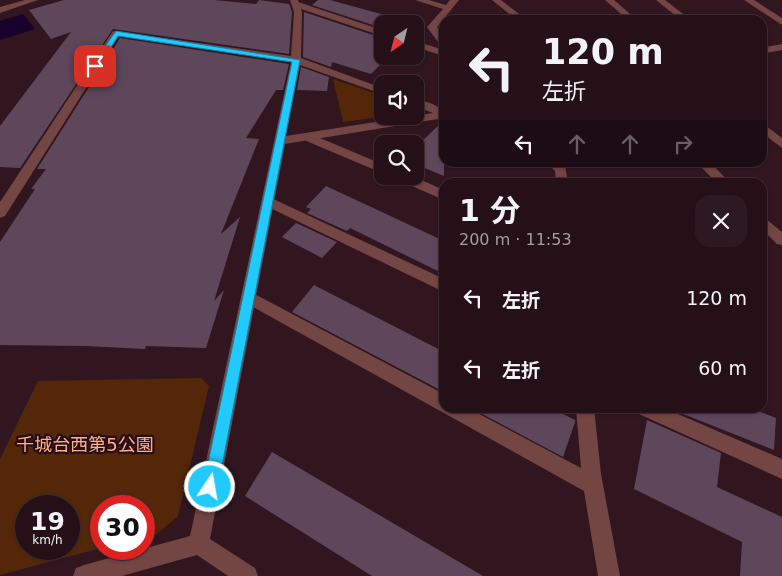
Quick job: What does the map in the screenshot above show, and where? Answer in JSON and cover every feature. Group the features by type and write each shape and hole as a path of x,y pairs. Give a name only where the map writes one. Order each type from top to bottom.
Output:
{"street":[{"path":"0,10 34,0"},
{"path":"419,0 448,8"},
{"path":"442,15 455,0"},
{"path":"496,0 516,15"},
{"path":"609,0 627,15"},
{"path":"660,0 680,15"},
{"path":"748,0 782,22"},
{"path":"295,2 374,30"},
{"path":"199,544 296,60 298,12 295,2"},
{"path":"439,19 432,27 439,37"},
{"path":"0,213 116,33 296,60 374,87"},
{"path":"424,47 439,51"},
{"path":"767,50 782,47"},
{"path":"424,105 439,112"},
{"path":"281,141 439,115"},
{"path":"767,131 782,144"},
{"path":"308,136 374,165"},
{"path":"558,167 561,170 562,178"},
{"path":"707,167 718,178"},
{"path":"421,185 439,193"},
{"path":"269,202 439,284"},
{"path":"767,226 782,240"},
{"path":"249,297 439,401"},
{"path":"460,413 594,486"},
{"path":"586,413 594,486 608,576"},
{"path":"656,413 782,469"},
{"path":"84,576 199,544 247,576"}],"green space":[{"path":"333,79 374,93 374,118 343,122"},
{"name":"千城台西第5公園","path":"201,378 209,386 178,516 157,534 155,534 155,495 90,495 90,551 80,554 80,495 15,495 15,560 56,560 0,575 0,459 38,381"}],"shaded area":[{"path":"23,14 35,29 0,40 0,21"}],"building":[{"path":"64,0 214,0 256,4 259,0 289,4 292,12 289,54 113,29 20,168 0,167 0,126 71,32 51,39 29,10"},
{"path":"318,0 330,0 385,15 374,15 374,25 312,5"},
{"path":"304,12 374,35 374,65 380,65 371,74 332,62 331,67 303,57"},
{"path":"120,38 289,64 283,90 276,90 246,138 259,139 221,234 240,217 214,301 224,290 206,348 146,346 145,349 0,345 0,242 35,189 31,189 46,169 37,169"},
{"path":"301,67 329,77 327,91 297,90"},
{"path":"439,125 439,167 444,167 444,176 424,168 424,139"},
{"path":"326,186 439,239 439,272 350,228 347,231 307,213 311,209 306,207"},
{"path":"296,223 337,242 322,258 282,237"},
{"path":"314,285 439,349 439,389 292,312"},
{"path":"480,413 561,413 575,420 563,457"},
{"path":"681,413 763,413 776,418 774,450"},
{"path":"647,420 721,453 717,487 782,517 782,576 740,576 742,542 634,489"},
{"path":"272,452 483,576 372,576 245,496"}],"route":[{"path":"95,66 116,33 296,60 210,487"}]}
